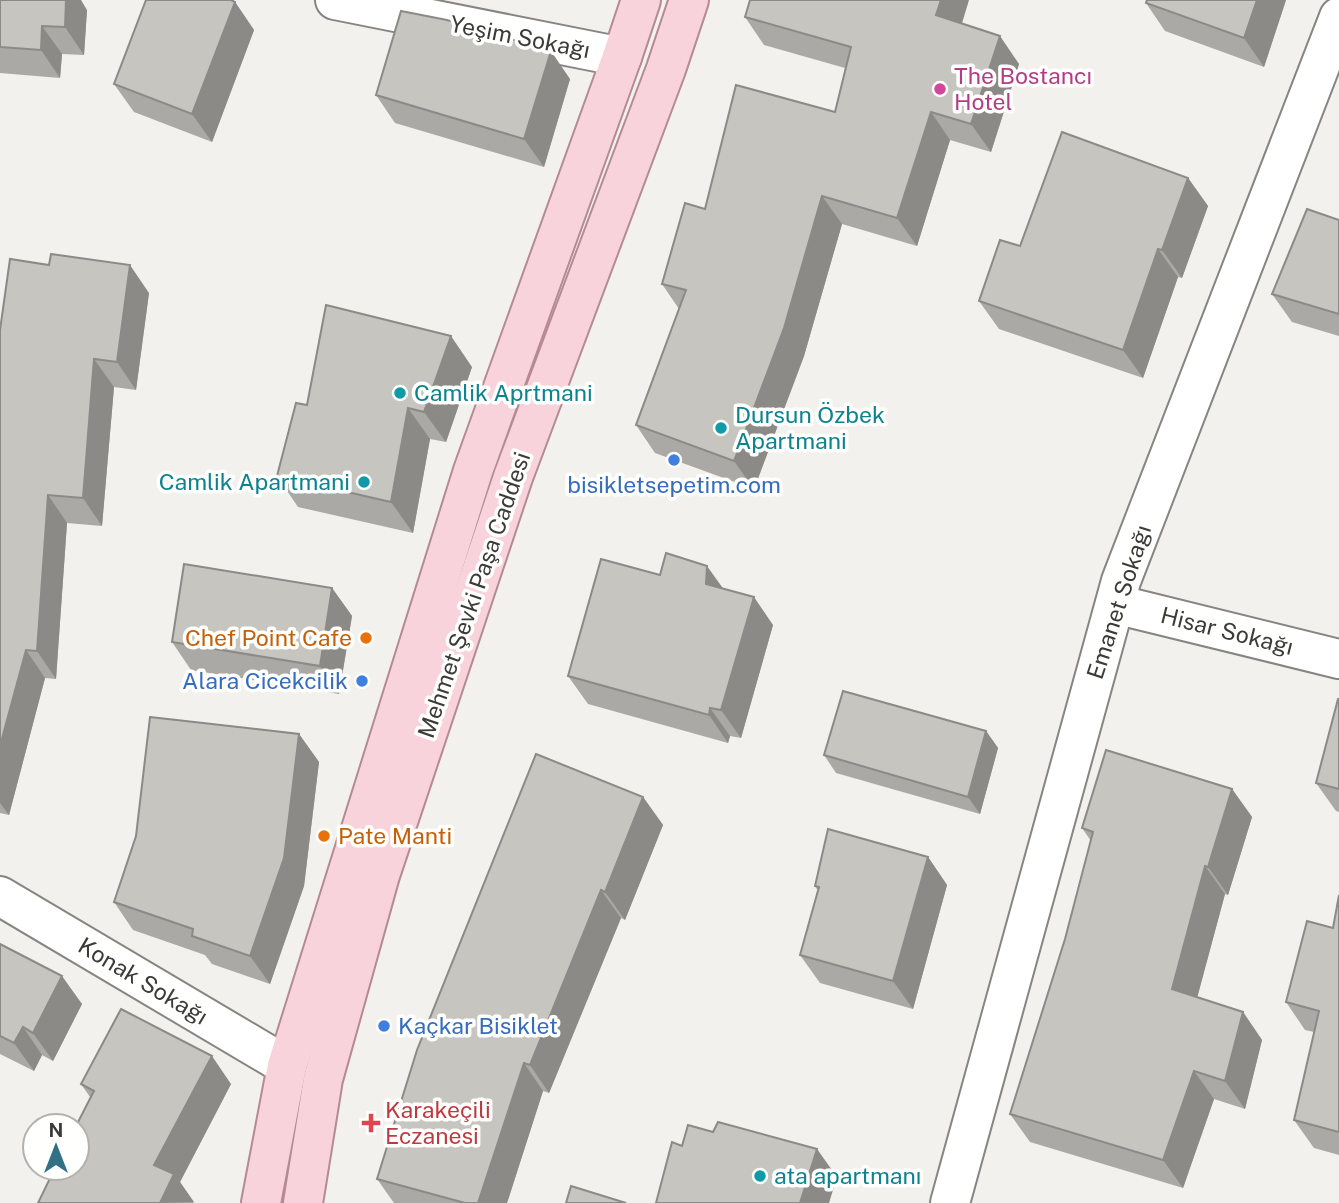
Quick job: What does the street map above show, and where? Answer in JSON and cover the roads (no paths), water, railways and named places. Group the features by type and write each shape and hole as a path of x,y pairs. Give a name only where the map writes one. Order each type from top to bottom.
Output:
{"main road":[{"name":"Mehmet Şevki Paşa Caddesi","path":"261,1203 287,1066 473,471 640,0"},
{"name":"Mehmet Şevki Paşa Caddesi","path":"303,1203 323,1079 380,875 513,477 690,0"}],"street":[{"name":"Yeşim Sokağı","path":"335,0 622,57"},
{"name":"Emanet Sokağı","path":"950,1203 1121,581 1339,17"},
{"name":"Hisar Sokağı","path":"1115,604 1339,659"},
{"name":"Konak Sokağı","path":"0,896 287,1066"}],"place":[{"name":"The Bostancı Hotel","path":"940,89"},
{"name":"Camlik Aprtmani","path":"400,393"},
{"name":"Dursun Özbek Apartmani","path":"721,428"},
{"name":"bisikletsepetim.com","path":"674,460"},
{"name":"Camlik Apartmani","path":"364,482"},
{"name":"Chef Point Cafe","path":"366,638"},
{"name":"Alara Cicekcilik","path":"362,681"},
{"name":"Pate Manti","path":"324,836"},
{"name":"Kaçkar Bisiklet","path":"384,1026"},
{"name":"Karakeçili Eczanesi","path":"371,1123"},
{"name":"ata apartmanı","path":"760,1176"}]}
